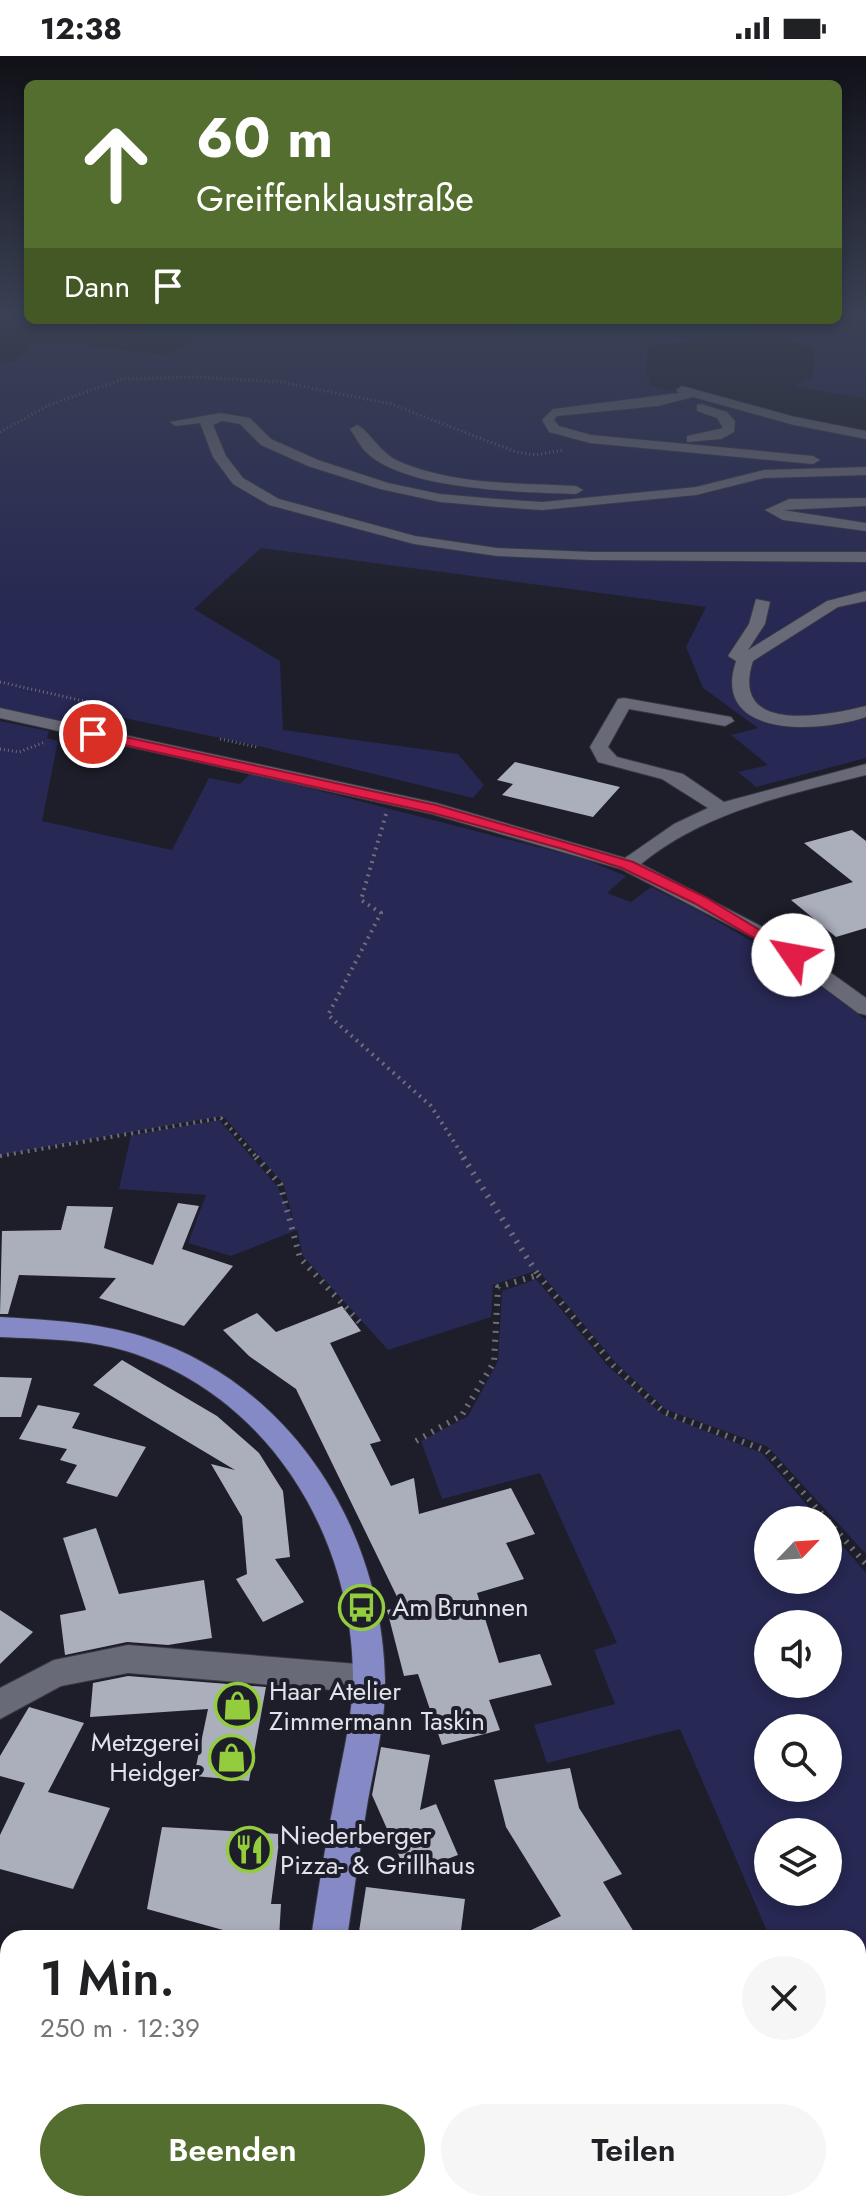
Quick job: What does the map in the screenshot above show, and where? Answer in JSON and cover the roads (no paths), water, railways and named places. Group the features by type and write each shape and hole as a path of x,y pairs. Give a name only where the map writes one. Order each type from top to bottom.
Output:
{"main road":[{"path":"0,1327 66,1331 136,1345 205,1375 260,1415 302,1463 336,1528 361,1607 369,1679 368,1704 330,1930"}],"street":[{"path":"176,422 215,418"},
{"path":"219,418 206,424 220,457 238,481 274,502 414,540 497,552 592,556 866,557"},
{"path":"224,418 245,421 266,442 313,463 385,486 440,498 542,506 696,491 764,474 866,468"},
{"path":"550,418 548,420 554,429 570,435 866,468"},
{"path":"645,444 721,435 729,429 729,421 725,418"},
{"path":"782,418 866,435"},
{"path":"357,429 366,447 378,458 420,474 519,487 646,494"},
{"path":"866,502 789,503 772,510 783,516 866,527"},
{"path":"866,596 833,604 745,659 738,671 738,691 744,703 765,717 797,724 866,711"},
{"path":"745,659 736,656 757,624 762,602"},
{"path":"721,809 688,782 657,771 622,767 604,758 599,747 624,703 725,721"},
{"path":"0,713 390,800 538,837 628,865 771,939 866,1008"},
{"path":"628,865 677,829 721,809 866,769"},
{"path":"0,1705 54,1674 128,1659 369,1679"}],"place":[{"name":"Am Brunnen","path":"361,1607"},
{"name":"Haar Atelier Zimmermann Taskin","path":"238,1706"},
{"name":"Metzgerei Heidger","path":"231,1757"},
{"name":"Niederberger Pizza- & Grillhaus","path":"249,1850"}]}
